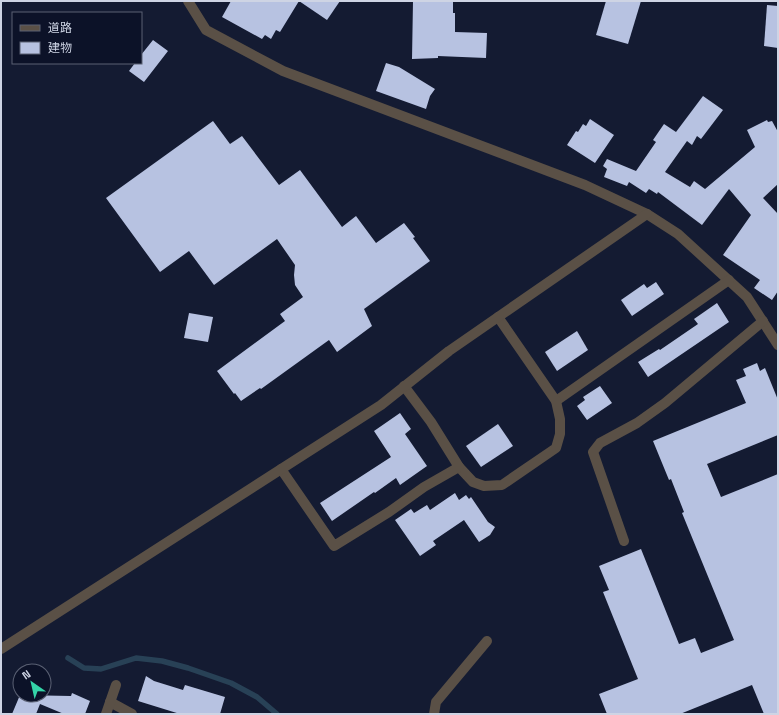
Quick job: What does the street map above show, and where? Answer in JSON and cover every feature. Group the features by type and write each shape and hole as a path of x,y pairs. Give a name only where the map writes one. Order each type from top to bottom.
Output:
{"street":[{"path":"188,1 206,30 283,71 585,185 647,214 678,234 747,297 778,345"},
{"path":"1,649 380,404 449,351 647,214"},
{"path":"556,400 729,280"},
{"path":"404,386 431,422 459,467 473,482 484,486 502,485 556,448 560,434 560,419 556,400 498,317"},
{"path":"624,541 593,452 600,443 637,423 665,403 763,321"},
{"path":"281,469 334,546 389,512 424,487 459,467"},
{"path":"434,714 436,702 487,641"},
{"path":"106,714 116,685"},
{"path":"110,702 132,714"}],"building":[{"path":"231,1 299,1 280,32 276,30 271,39 265,35 262,39 222,17"},
{"path":"299,1 340,1 327,20"},
{"path":"413,1 453,1 453,13 455,13 455,32 487,33 486,58 438,56 438,58 412,59"},
{"path":"606,1 641,1 628,44 596,35"},
{"path":"767,5 778,6 778,48 764,46"},
{"path":"153,40 168,51 144,82 129,71 134,64 142,64 142,54"},
{"path":"386,63 399,67 435,89 430,96 426,109 376,91"},
{"path":"703,96 723,110 701,139 697,136 692,145 687,141 665,172 690,187 694,181 705,189 755,147 747,130 767,120 768,122 772,121 778,132 778,184 763,198 778,214 778,291 772,300 754,288 760,280 723,255 751,215 729,189 702,225 658,192 657,194 649,189 646,193 629,182 627,186 604,177 607,169 603,166 607,159 636,171 656,142 653,140 664,124 676,132"},
{"path":"590,119 614,135 595,163 567,145 576,131 578,132 583,124 586,126"},
{"path":"213,121 230,144 242,136 279,185 300,170 342,227 356,216 376,243 404,223 430,261 364,309 372,326 337,352 329,340 261,389 260,388 241,401 217,371 285,321 280,314 303,297 295,285 295,265 277,239 214,285 189,251 160,272 106,198"},
{"path":"656,282 664,294 632,316 621,300 644,284 647,288"},
{"path":"717,303 729,322 648,377 638,362 659,349 660,350 698,324 694,319"},
{"path":"189,313 213,317 208,342 184,338"},
{"path":"577,331 588,350 557,371 545,352"},
{"path":"757,363 760,371 765,368 778,400 778,435 707,464 721,497 778,474 778,714 764,714 752,685 680,714 607,714 599,694 638,679 603,592 609,590 599,566 641,549 679,644 695,638 701,653 734,640 682,513 684,512 671,479 669,480 653,441 746,403 736,380 746,376 743,369"},
{"path":"600,386 612,403 587,420 577,406 585,400 583,397"},
{"path":"400,413 411,429 405,434 427,466 400,485 396,478 332,521 320,503 391,457 374,431"},
{"path":"498,424 513,446 481,467 466,446"},
{"path":"455,493 459,500 466,495 469,499 471,497 488,522 495,527 490,535 479,542 464,520 433,541 436,545 420,556 395,520 411,509 414,513 427,505 430,510"},
{"path":"146,676 154,681 183,690 185,685 225,697 220,714 180,714 138,701"},
{"path":"72,693 90,701 85,714 64,714 40,704 36,714 12,714 17,703 52,703 52,696 71,696"}],"waterway":[{"path":"68,658 84,668 101,669 136,658 162,661 188,668 231,683 257,697 277,714"}]}
